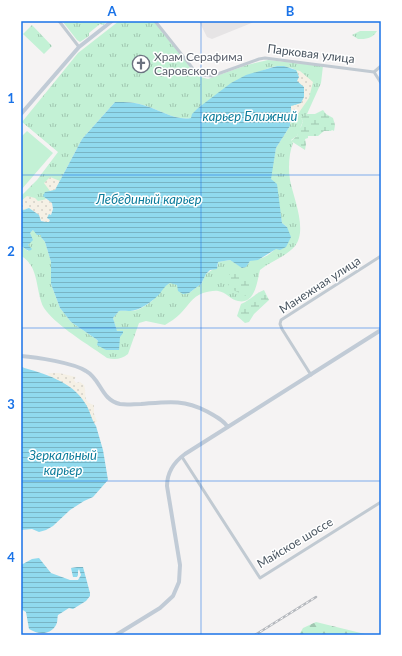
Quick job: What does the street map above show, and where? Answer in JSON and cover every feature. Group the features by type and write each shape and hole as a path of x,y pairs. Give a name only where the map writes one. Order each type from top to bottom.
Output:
{"street":[{"path":"59,21 79,47"},
{"path":"21,114 79,47 112,21"},
{"name":"Парковая улица","path":"155,21 194,70 202,76 212,76 265,58 374,72"},
{"path":"381,66 374,72 381,83"},
{"name":"Манежная улица","path":"311,375 282,329 280,324 281,320 381,256"},
{"path":"116,635 160,608 173,596 179,582 180,565 169,497 168,480 173,464 228,427 381,330"},
{"path":"21,356 77,367 86,371 94,379 105,396 115,402 127,404 177,401 192,404 223,420 228,427"},
{"name":"Майское шоссе","path":"182,457 260,578 381,502"}],"shaded area":[{"path":"199,21 254,22 212,39 207,37"}],"green space":[{"path":"63,21 108,21 103,25 100,24 89,33 89,36 80,42"},
{"path":"119,21 154,21 197,76 208,79 247,65 268,60 323,66 321,83 307,114 301,118 303,121 297,136 291,140 293,143 290,156 289,175 300,223 299,239 295,246 288,253 260,270 254,292 248,300 238,301 224,293 217,291 203,293 190,302 183,311 165,325 146,321 139,323 128,354 118,359 113,359 107,358 61,326 44,308 31,266 27,260 21,256 21,246 28,251 30,233 33,230 41,234 51,262 51,284 60,308 71,322 96,339 106,350 119,349 119,332 117,332 113,318 119,311 134,311 140,309 152,301 164,286 170,283 177,285 189,293 201,284 206,274 218,266 218,262 230,260 243,268 252,260 265,257 270,254 277,247 287,227 282,223 279,205 270,179 276,148 290,126 296,70 277,66 260,72 240,82 198,108 191,118 185,119 174,117 138,104 115,102 82,139 55,190 45,198 47,199 21,211 21,196 37,180 58,152 22,122 78,53"},
{"path":"32,25 52,46 44,54 23,34"},
{"path":"360,31 377,31 373,36 366,39 358,39 352,35"},
{"path":"323,110 326,114 333,118 335,125 334,131 324,131 318,136 308,136 308,138 305,139 305,150 291,141 297,136 303,121 301,118 303,116 307,114 315,114"},
{"path":"27,131 53,153 21,190 21,137"},
{"path":"237,269 250,279 250,288 246,296 231,289 227,283 230,279 230,270"},
{"path":"264,290 269,300 254,314 249,322 245,323 237,316 241,304"},
{"path":"316,622 369,635 299,635 303,628"}],"sand":[{"path":"296,70 300,71 313,82 309,98 294,122 290,122 289,118 291,106 301,103 297,81 298,73"},
{"path":"50,177 60,181 55,190 50,191 44,183"},
{"path":"27,196 35,198 38,201 47,199 52,203 52,212 47,219 50,220 49,222 40,220 29,208 21,210 21,201"},
{"path":"48,373 59,373 76,377 74,380 76,383 80,382 84,385 86,399 90,404 94,405 94,414 97,421 94,424 69,386 50,377"}],"water":[{"name":"Лебединый карьер","path":"277,66 284,66 296,70 299,77 297,81 304,87 304,97 301,103 291,106 289,118 290,126 276,148 271,179 277,184 282,223 287,227 291,237 286,247 280,250 276,249 258,260 250,261 246,267 242,268 230,260 218,262 217,269 210,270 206,274 201,284 189,293 183,294 178,291 177,285 170,283 156,297 145,305 133,311 119,311 113,318 117,331 123,331 120,337 119,350 106,350 97,345 98,341 96,339 71,322 60,308 51,284 51,262 45,242 41,235 37,235 33,230 30,233 33,240 28,245 32,249 31,250 21,246 21,211 29,208 39,215 41,221 49,222 50,220 47,218 49,214 51,215 53,209 52,203 43,196 45,192 55,190 82,139 115,102 138,104 174,117 185,119 191,118 192,114 198,108 231,83 246,75"},
{"name":"Зеркальный карьер","path":"21,367 57,379 73,389 80,396 87,406 96,426 103,450 108,480 93,497 70,510 53,526 39,532 32,529 21,530"},
{"path":"39,558 51,573 70,580 78,580 81,575 79,569 77,577 73,577 71,568 83,567 90,593 90,596 86,601 73,609 69,608 58,615 57,624 53,629 43,633 29,629 26,612 21,609 21,565 32,559"}],"railway":[{"path":"255,635 316,597"}],"place":[{"name":"Храм Серафима Саровского","path":"141,64"}],"water label":[{"name":"карьер Ближний","path":"250,116"}]}
